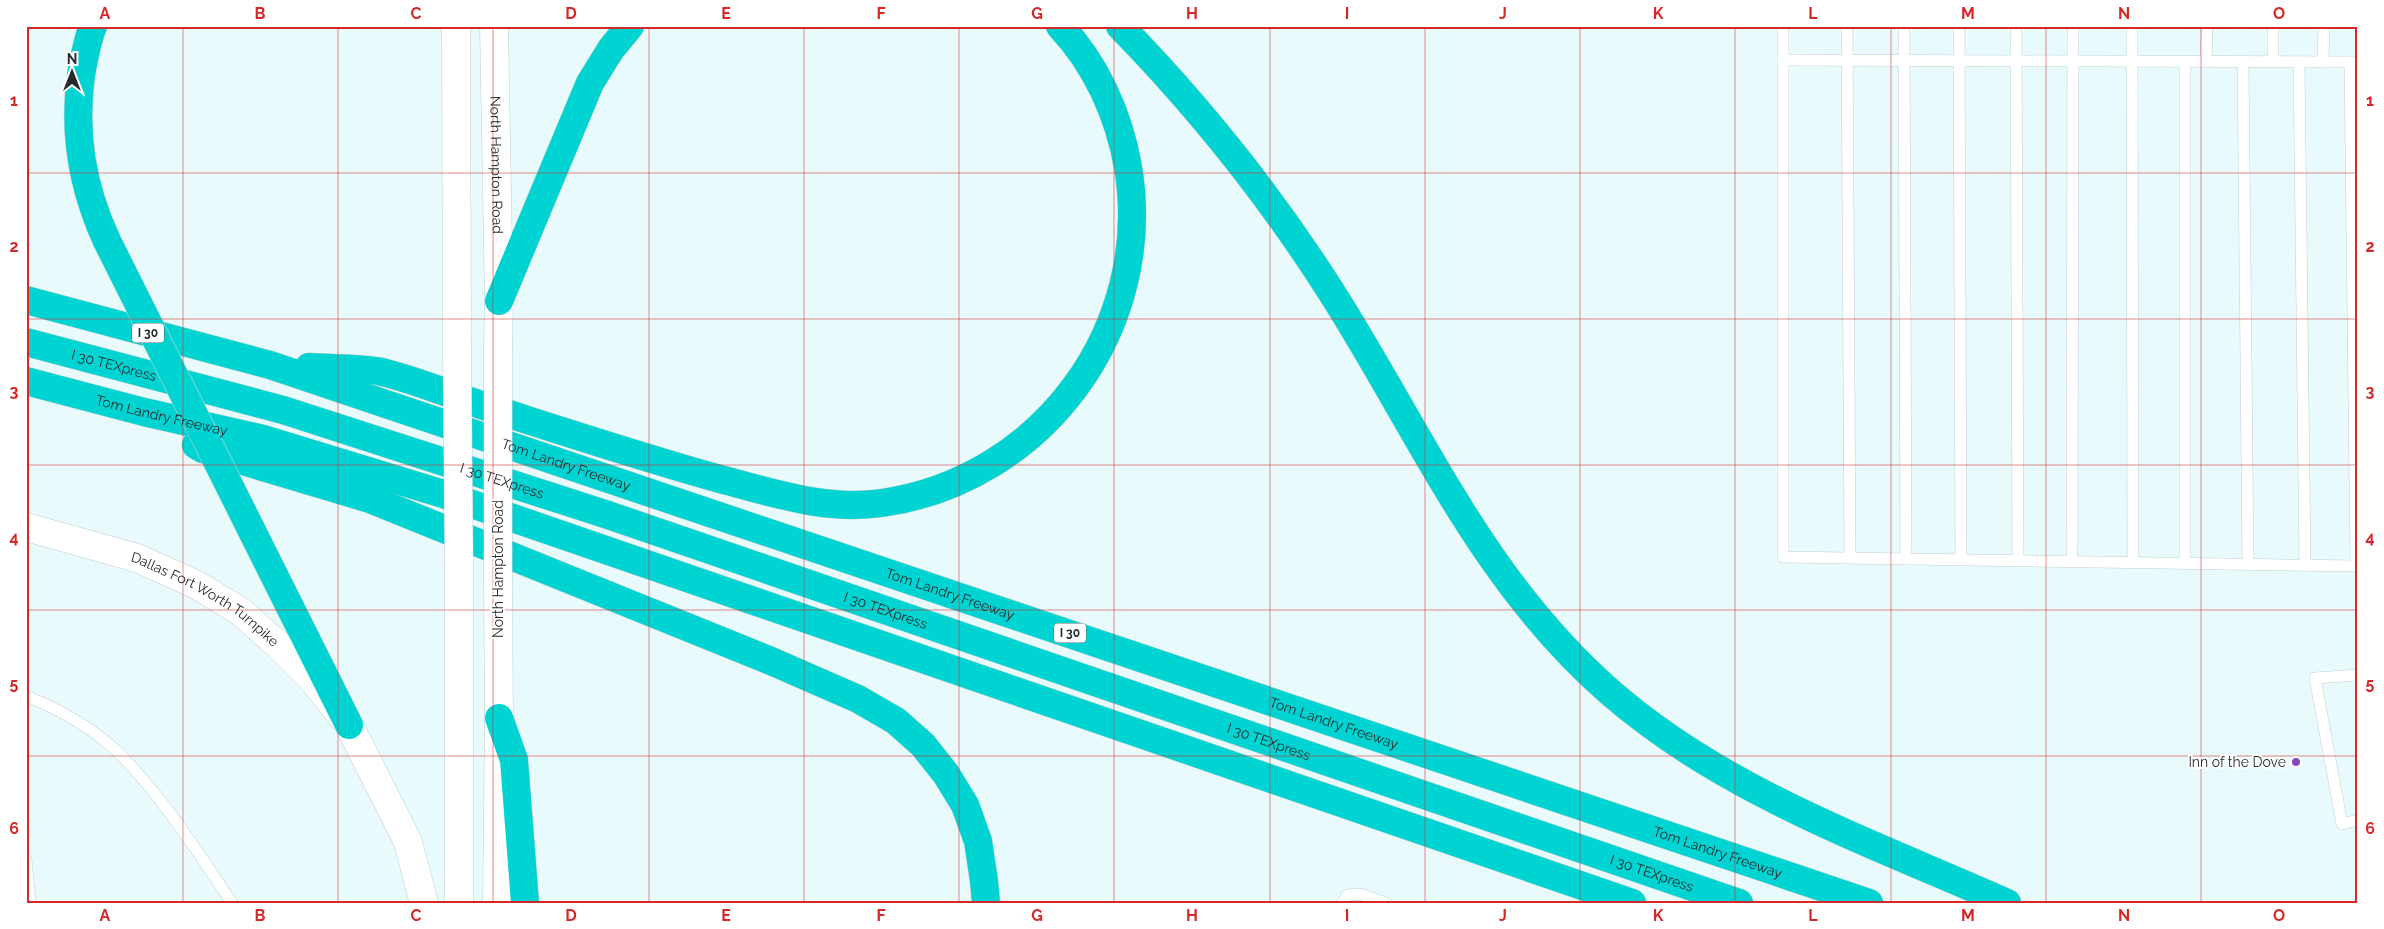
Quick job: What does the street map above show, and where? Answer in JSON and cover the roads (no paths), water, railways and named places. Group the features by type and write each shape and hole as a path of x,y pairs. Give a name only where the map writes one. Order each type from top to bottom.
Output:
{"highway":[{"path":"94,26 78,94 78,133 82,170 89,197 107,241 349,724"},
{"path":"499,300 590,83 611,49 630,26"},
{"path":"270,365 381,372 637,456 806,502 844,505 881,503 915,496 949,485 985,468 1017,446 1048,420 1076,388 1097,353 1115,316 1127,274 1133,228 1131,186 1124,146 1112,108 1095,74 1071,38 1060,26"},
{"path":"1120,26 1160,68 1206,122 1252,178 1289,228 1334,295 1465,520 1513,589 1558,643 1610,692 1665,736 1724,774 1804,815 2007,903"},
{"name":"Tom Landry Freeway","path":"26,300 270,365 1869,903"},
{"name":"I 30 TEXpress","path":"26,342 283,410 606,514 1739,903"},
{"name":"Tom Landry Freeway","path":"26,381 144,412 263,439 440,493 1632,903"},
{"path":"144,412 203,449 370,499 771,661 858,699 896,721 923,744 946,774 965,805 978,840 986,903"},
{"path":"499,718 514,760 525,903"}],"main road":[{"path":"456,26 459,903"},
{"name":"North Hampton Road","path":"494,26 499,300 497,903"},
{"name":"Dallas Fort Worth Turnpike","path":"26,527 137,558 195,584 240,611 312,680 349,724 408,842 424,903"}],"lane":[{"path":"1783,26 1782,557 2356,566 2354,62 1783,60"},
{"path":"1847,26 1850,558"},
{"path":"1904,26 1906,559"},
{"path":"1959,26 1961,560"},
{"path":"2016,26 2018,561"},
{"path":"2072,562 2073,26"},
{"path":"2132,26 2133,563"},
{"path":"2206,26 2206,62"},
{"path":"2273,26 2273,62"},
{"path":"2323,62 2324,26"},
{"path":"2185,62 2185,564"},
{"path":"2243,62 2248,564"},
{"path":"2299,62 2304,566"},
{"path":"2358,676 2314,678 2342,824 2358,820"},
{"path":"26,696 56,708 111,746 183,830 232,903"},
{"path":"26,859 30,903"},
{"path":"1343,903 1347,895 1360,894 1386,903"}],"place":[{"name":"Inn of the Dove","path":"2296,762"}]}
